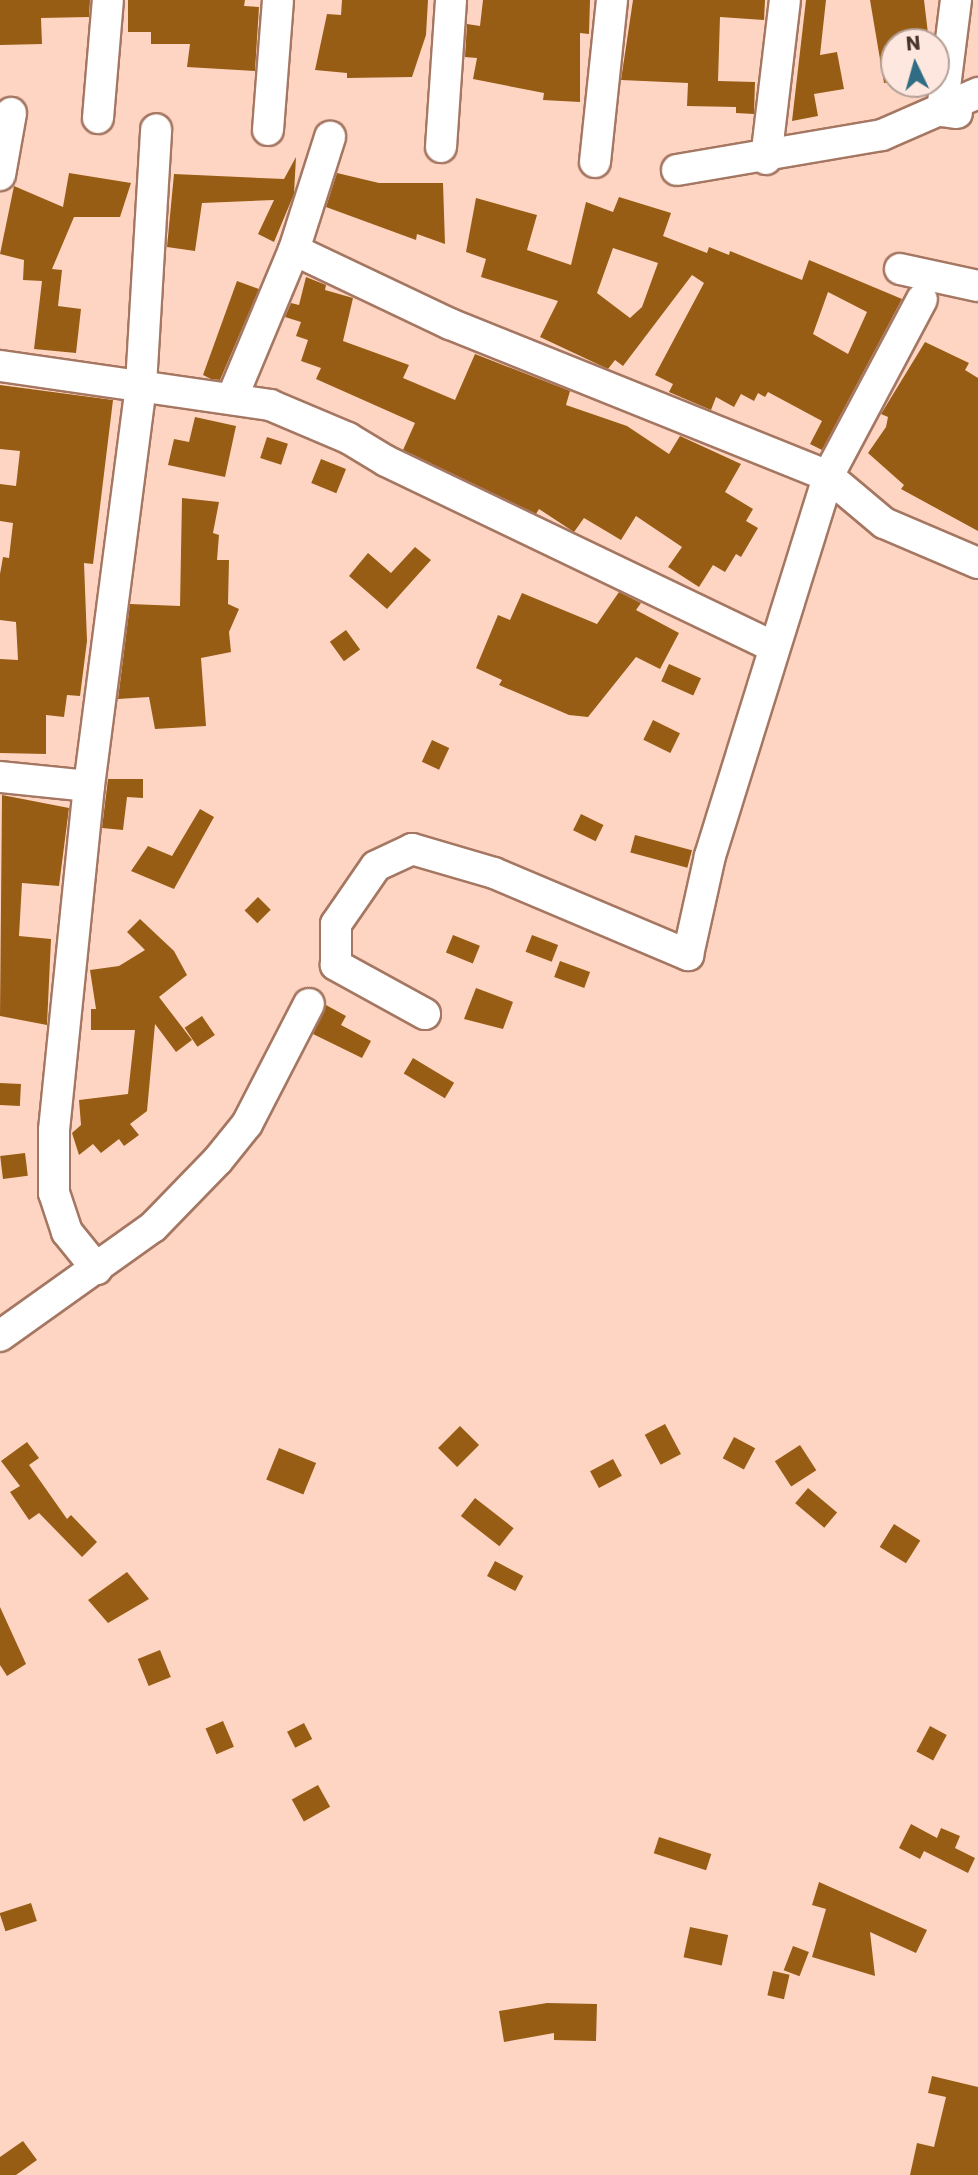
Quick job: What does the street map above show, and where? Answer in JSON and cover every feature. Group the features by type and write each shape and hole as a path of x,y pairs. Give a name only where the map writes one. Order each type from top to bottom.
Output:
{"street":[{"path":"98,118 108,0"},
{"path":"268,130 278,0"},
{"path":"441,148 451,0"},
{"path":"595,162 612,0"},
{"path":"766,159 785,0"},
{"path":"942,111 956,0"},
{"path":"677,170 766,159 881,135 942,111 978,93"},
{"path":"942,111 978,115"},
{"path":"0,175 11,113"},
{"path":"97,1269 67,1232 54,1193 54,1130 89,786 141,385 156,129"},
{"path":"232,398 294,250 330,137"},
{"path":"294,250 450,324 828,476 884,523 978,563"},
{"path":"900,269 978,286"},
{"path":"425,1014 336,965 336,924 376,866 412,849 494,873 688,955 710,856 772,646 828,476 922,299"},
{"path":"0,366 270,405 348,438 386,461 772,646"},
{"path":"0,777 89,786"},
{"path":"0,1336 153,1227 226,1151 247,1124 309,1004"}],"building":[{"path":"0,0 90,0 89,17 41,18 42,44 0,45"},
{"path":"128,0 245,0 244,6 259,7 255,71 187,67 190,44 151,44 151,32 128,32"},
{"path":"342,0 428,0 426,35 412,77 347,78 347,73 315,70 327,14 341,15"},
{"path":"483,0 590,0 589,34 580,33 580,102 543,100 544,93 473,79 477,58 465,57 467,24 480,26"},
{"path":"633,0 765,0 764,20 720,17 718,81 755,82 754,114 736,113 736,107 687,106 688,83 621,80"},
{"path":"806,0 826,0 820,55 837,52 844,89 814,94 818,116 792,121"},
{"path":"870,0 924,0 927,28 880,28 880,59"},
{"path":"296,157 294,194 274,242 258,234 274,200 202,203 195,251 167,247 174,174 284,179"},
{"path":"69,173 131,183 120,217 74,217 52,269 62,270 58,306 81,309 76,353 34,349 42,281 23,280 24,260 0,254 14,186 63,207"},
{"path":"337,173 379,183 443,183 445,244 417,234 416,240 326,207"},
{"path":"619,197 671,213 663,236 707,253 709,247 729,255 730,251 802,280 809,260 902,299 822,450 810,444 822,421 768,392 765,397 758,393 754,401 741,394 734,407 716,397 711,410 669,392 673,384 655,375 704,283 692,275 623,366 615,360 608,369 540,337 558,301 481,277 486,259 466,252 476,198 537,215 527,250 571,265 586,202 613,212","holes":["613,248 658,263 642,307 630,318 597,293","828,292 867,312 848,354 813,334"]},
{"path":"306,277 326,285 325,290 353,298 343,341 409,365 403,378 455,400 475,354 570,391 566,405 627,426 669,454 680,436 741,464 725,492 753,509 746,521 758,528 741,557 736,554 725,572 713,565 699,587 668,567 682,547 636,516 621,540 584,518 574,532 539,509 536,514 403,450 415,423 316,379 321,368 301,361 308,340 296,336 301,322 285,317 291,303 299,305"},
{"path":"237,281 259,289 220,380 211,379 203,375"},
{"path":"925,342 969,363 965,370 978,378 978,531 901,489 904,485 868,453 886,427 888,417 881,414"},
{"path":"0,385 113,400 93,564 84,563 87,641 80,696 67,695 64,717 46,715 46,754 0,753 0,659 18,660 16,622 0,620 0,574 3,557 9,558 13,523 0,521 0,484 16,486 20,451 0,449"},
{"path":"195,417 236,426 225,477 168,465 174,439 189,442"},
{"path":"267,437 288,444 281,465 260,458"},
{"path":"321,459 346,469 336,493 311,483"},
{"path":"182,498 219,502 213,533 219,535 217,560 229,560 228,604 239,609 229,632 231,652 201,658 206,726 155,729 149,697 118,699 130,604 180,606"},
{"path":"415,547 431,560 387,609 349,576 368,553 391,573"},
{"path":"619,592 641,603 636,610 679,633 660,669 636,657 588,717 569,715 499,685 502,680 476,668 498,615 510,620 522,593 597,624"},
{"path":"346,630 360,649 344,661 330,642"},
{"path":"669,664 701,678 693,696 661,681"},
{"path":"653,720 680,733 670,753 643,740"},
{"path":"432,740 449,748 439,770 422,762"},
{"path":"108,779 143,779 143,798 127,797 123,830 102,828"},
{"path":"2,795 69,808 59,886 22,883 19,936 51,939 47,1025 0,1016"},
{"path":"200,809 214,817 174,889 131,871 148,846 172,856"},
{"path":"581,814 603,825 596,841 573,830"},
{"path":"635,835 692,850 687,868 630,852"},
{"path":"258,897 271,910 257,923 245,910"},
{"path":"140,919 174,951 187,975 159,997 192,1040 176,1052 155,1024 147,1111 130,1124 139,1135 124,1146 119,1139 101,1153 93,1144 79,1155 72,1133 81,1125 79,1100 128,1094 135,1030 91,1030 91,1009 96,1009 90,970 119,966 145,950 127,932"},
{"path":"453,935 480,946 473,963 446,953"},
{"path":"532,935 558,945 552,962 526,952"},
{"path":"560,961 590,972 584,988 554,977"},
{"path":"476,988 513,1002 503,1029 464,1019"},
{"path":"326,1005 346,1016 341,1025 371,1041 362,1058 313,1034"},
{"path":"202,1016 215,1035 197,1047 185,1028"},
{"path":"413,1058 454,1083 445,1098 404,1073"},
{"path":"0,1083 21,1084 20,1106 0,1105"},
{"path":"25,1153 28,1176 3,1179 0,1156"},
{"path":"665,1424 681,1454 661,1465 645,1435"},
{"path":"460,1426 479,1445 457,1467 438,1448"},
{"path":"734,1437 755,1448 744,1469 723,1458"},
{"path":"27,1442 39,1458 29,1465 67,1519 71,1515 97,1542 82,1557 39,1513 29,1520 10,1492 20,1486 1,1461"},
{"path":"800,1445 816,1470 791,1486 775,1461"},
{"path":"279,1448 316,1463 303,1495 266,1480"},
{"path":"613,1459 622,1476 599,1488 590,1471"},
{"path":"808,1488 837,1512 824,1528 795,1503"},
{"path":"475,1498 514,1528 499,1546 461,1516"},
{"path":"894,1524 920,1540 906,1563 880,1547"},
{"path":"495,1561 523,1576 515,1591 487,1576"},
{"path":"127,1572 149,1599 108,1623 88,1600"},
{"path":"0,1607 26,1664 7,1676 0,1665"},
{"path":"160,1650 171,1677 149,1686 138,1659"},
{"path":"223,1721 234,1747 216,1754 206,1728"},
{"path":"304,1723 312,1739 295,1748 287,1732"},
{"path":"930,1726 947,1735 933,1761 916,1752"},
{"path":"318,1785 330,1807 304,1821 292,1800"},
{"path":"911,1824 937,1838 941,1828 960,1836 955,1848 975,1858 968,1873 924,1851 920,1859 899,1848"},
{"path":"659,1837 711,1854 706,1870 654,1853"},
{"path":"819,1882 927,1930 916,1953 870,1932 875,1976 812,1957 826,1909 812,1905"},
{"path":"31,1903 37,1921 5,1931 0,1913"},
{"path":"690,1927 728,1935 722,1965 684,1957"},
{"path":"793,1946 809,1952 800,1976 784,1970"},
{"path":"773,1971 790,1975 784,1999 767,1995"},
{"path":"547,2003 597,2004 596,2041 554,2040 554,2033 504,2042 499,2011"},
{"path":"932,2076 978,2087 978,2175 910,2175 917,2143 934,2147 946,2097 928,2093"},
{"path":"23,2141 37,2160 16,2175 0,2175 0,2157"}]}
